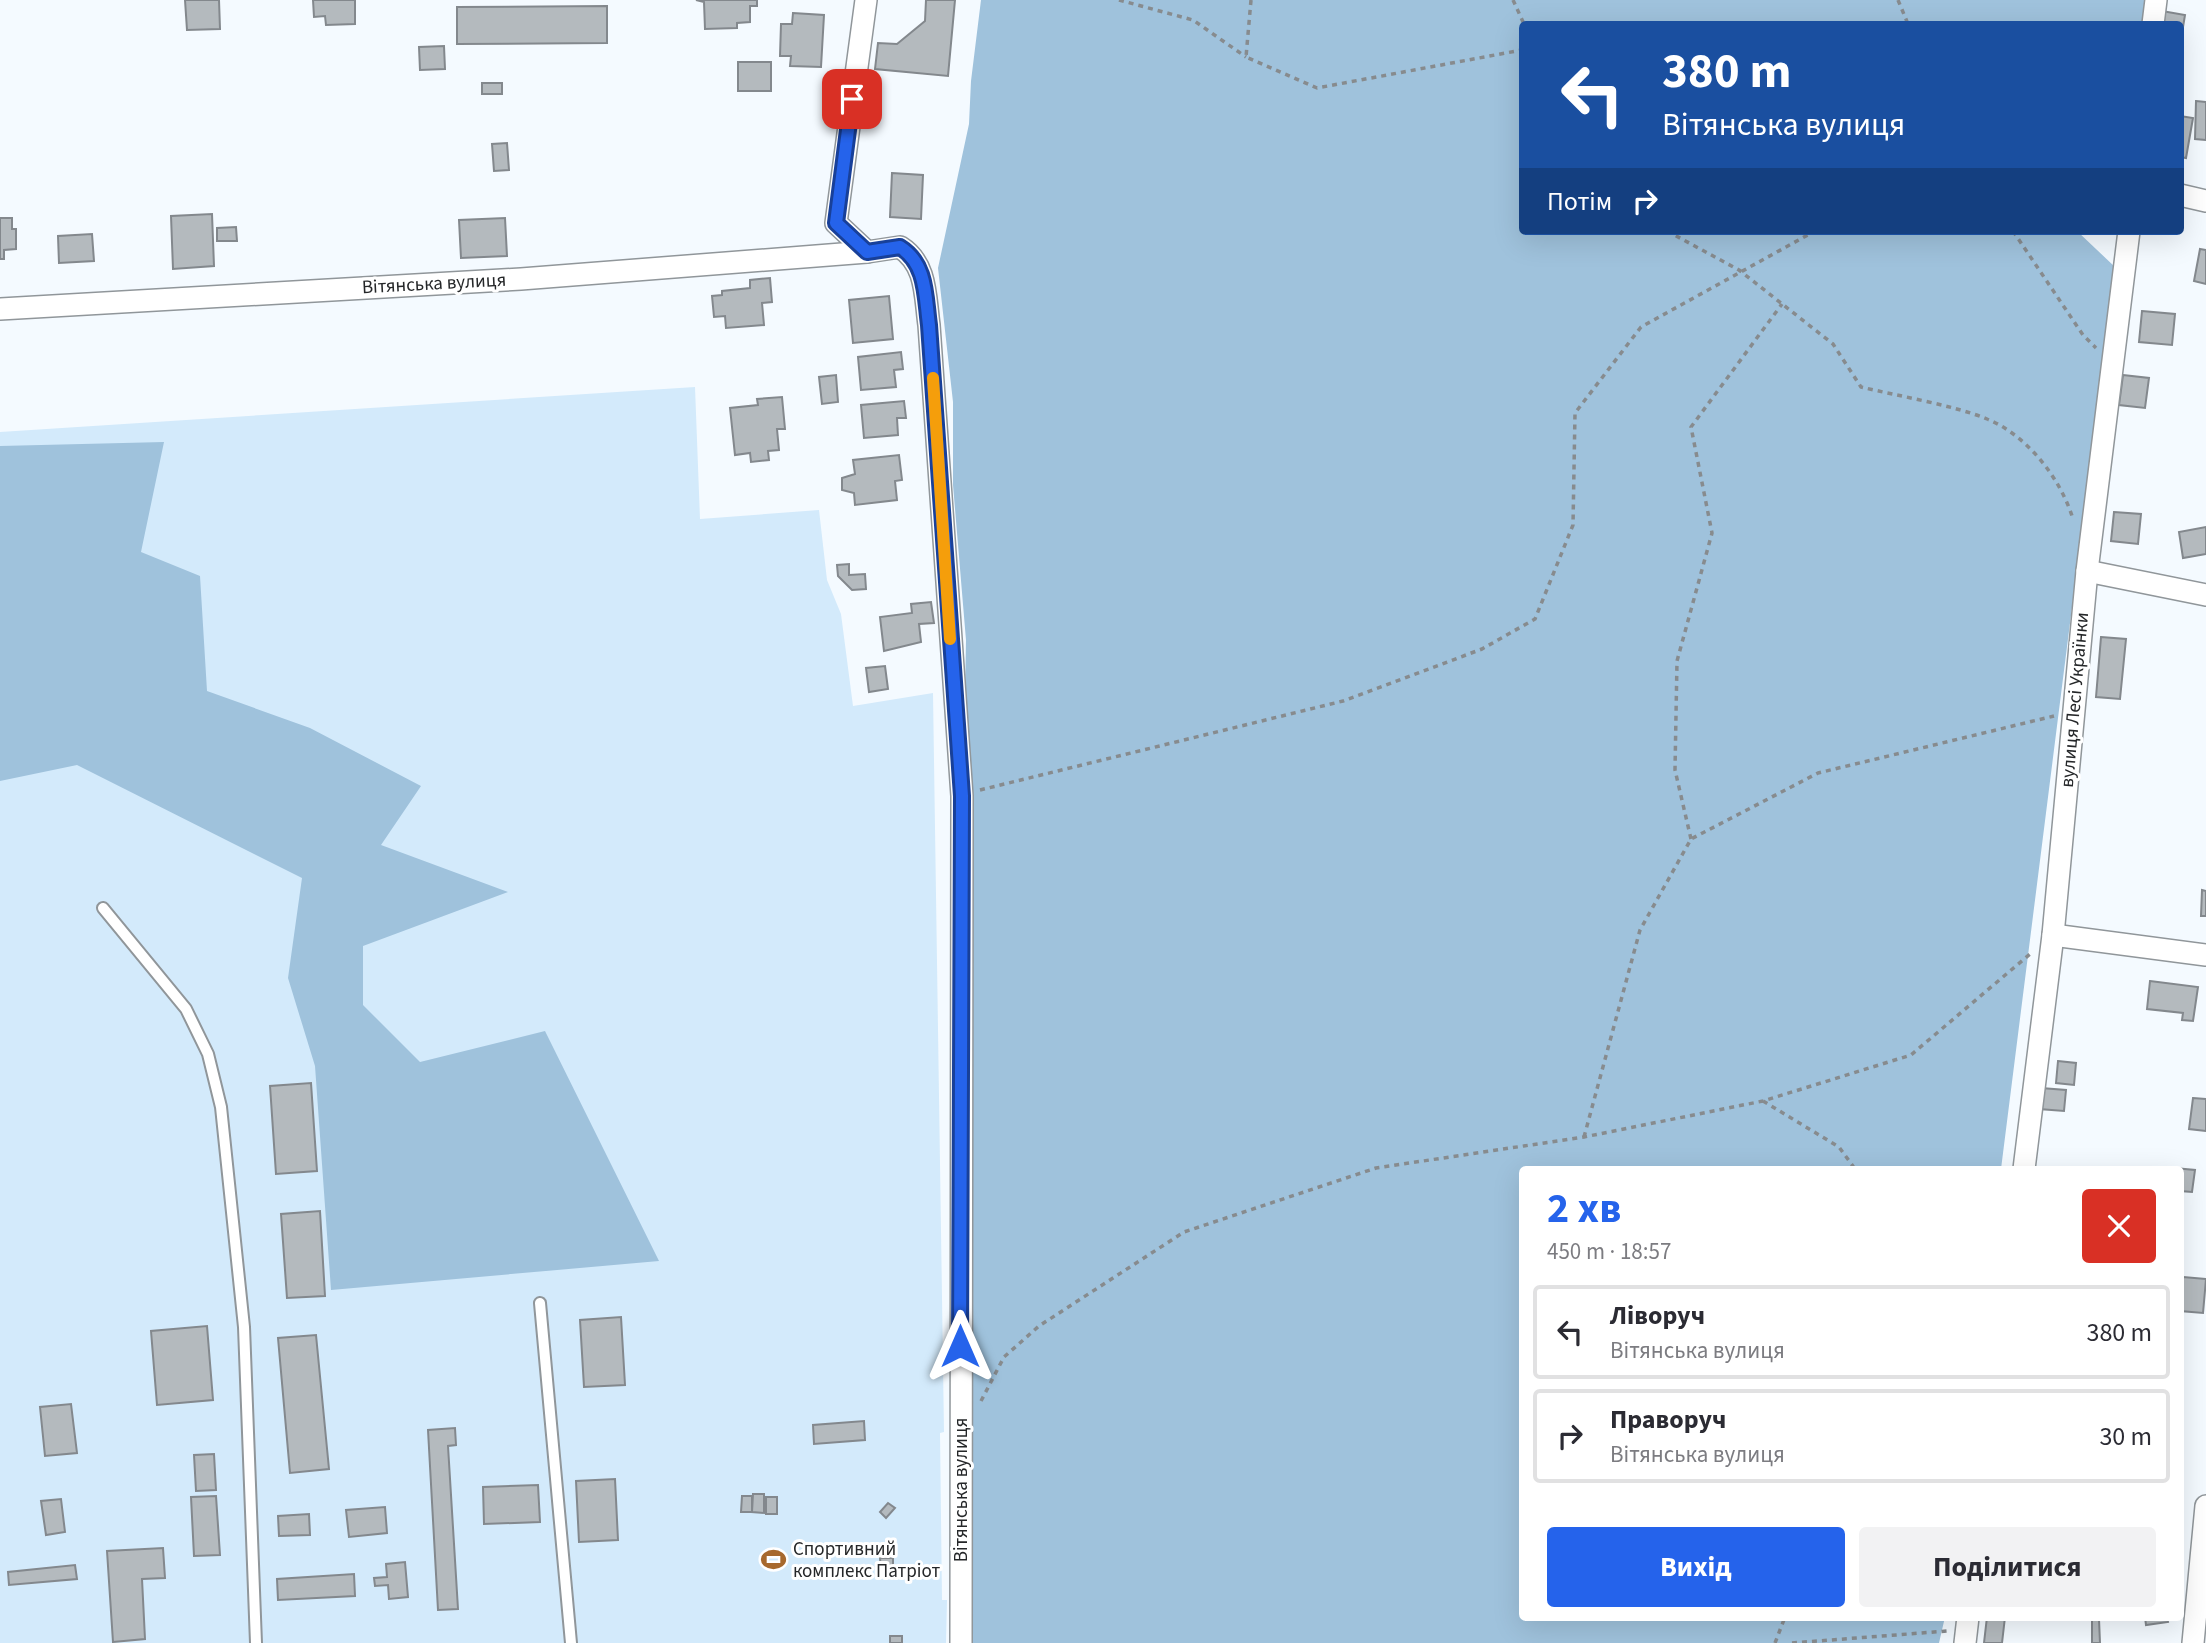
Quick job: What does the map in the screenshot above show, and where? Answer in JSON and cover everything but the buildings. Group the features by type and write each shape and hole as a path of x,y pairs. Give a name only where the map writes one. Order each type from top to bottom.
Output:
{"street":[{"path":"866,0 836,223 867,252"},
{"path":"2153,21 2155,0"},
{"path":"2184,196 2206,201"},
{"name":"вулиця Лесі Українки","path":"2024,1166 2053,935 2087,571 2129,235"},
{"name":"Вітянська вулиця","path":"0,309 521,279 867,252 900,247 912,255 921,270 929,325 962,796 961,1643"},
{"path":"2087,571 2206,595"},
{"path":"2053,935 2206,955"},
{"path":"2193,1643 2206,1506"}],"lane":[{"path":"103,908 187,1009 208,1054 221,1107 244,1327 256,1643"},
{"path":"540,1303 571,1643"}],"path":[{"path":"1119,0 1193,20 1246,57 1317,88 1519,51"},
{"path":"1246,57 1251,0"},
{"path":"1513,0 1523,21"},
{"path":"1898,0 1907,21"},
{"path":"1674,235 1740,270 1833,344 1861,387 1989,419 2038,454 2068,504 2074,524"},
{"path":"962,796 1343,701 1482,649 1535,619 1573,526 1575,413 1641,327 1807,235"},
{"path":"2016,235 2083,335 2113,364"},
{"path":"1691,839 1675,770 1677,661 1712,533 1691,427 1782,304"},
{"path":"1584,1137 1640,930 1691,839 1818,773 2074,712"},
{"path":"961,1428 978,1407 1004,1357 1039,1326 1184,1232 1376,1168 1584,1137 1763,1101 1911,1055 2053,935"},
{"path":"1763,1101 1839,1147 1853,1166"},
{"path":"1775,1643 1783,1621"},
{"path":"1792,1643 1966,1630"}],"shaded area":[{"path":"981,0 2153,0 2150,21 1519,21 1519,235 2081,235 2115,267 2001,1166 1519,1166 1519,1621 1944,1621 1939,1643 955,1643 956,1184 966,640 953,485 953,402 938,268 969,124 971,81"},
{"path":"695,387 700,519 819,510 827,580 841,614 853,706 933,693 944,1432 940,1433 942,1600 947,1600 946,1643 0,1643 0,432"},
{"path":"164,442 141,552 200,576 207,691 310,728 421,786 381,845 508,892 363,946 363,1005 420,1062 545,1031 659,1261 331,1290 315,1066 288,978 302,878 77,765 0,781 0,446"}],"slow traffic":[{"path":"933,378 950,639"}],"place":[{"name":"Спортивний комплекс Патріот","path":"773,1560"}],"route":[{"path":"852,99 836,223 867,252 900,247 912,255 921,270 929,325 962,796 960,1346"}]}
